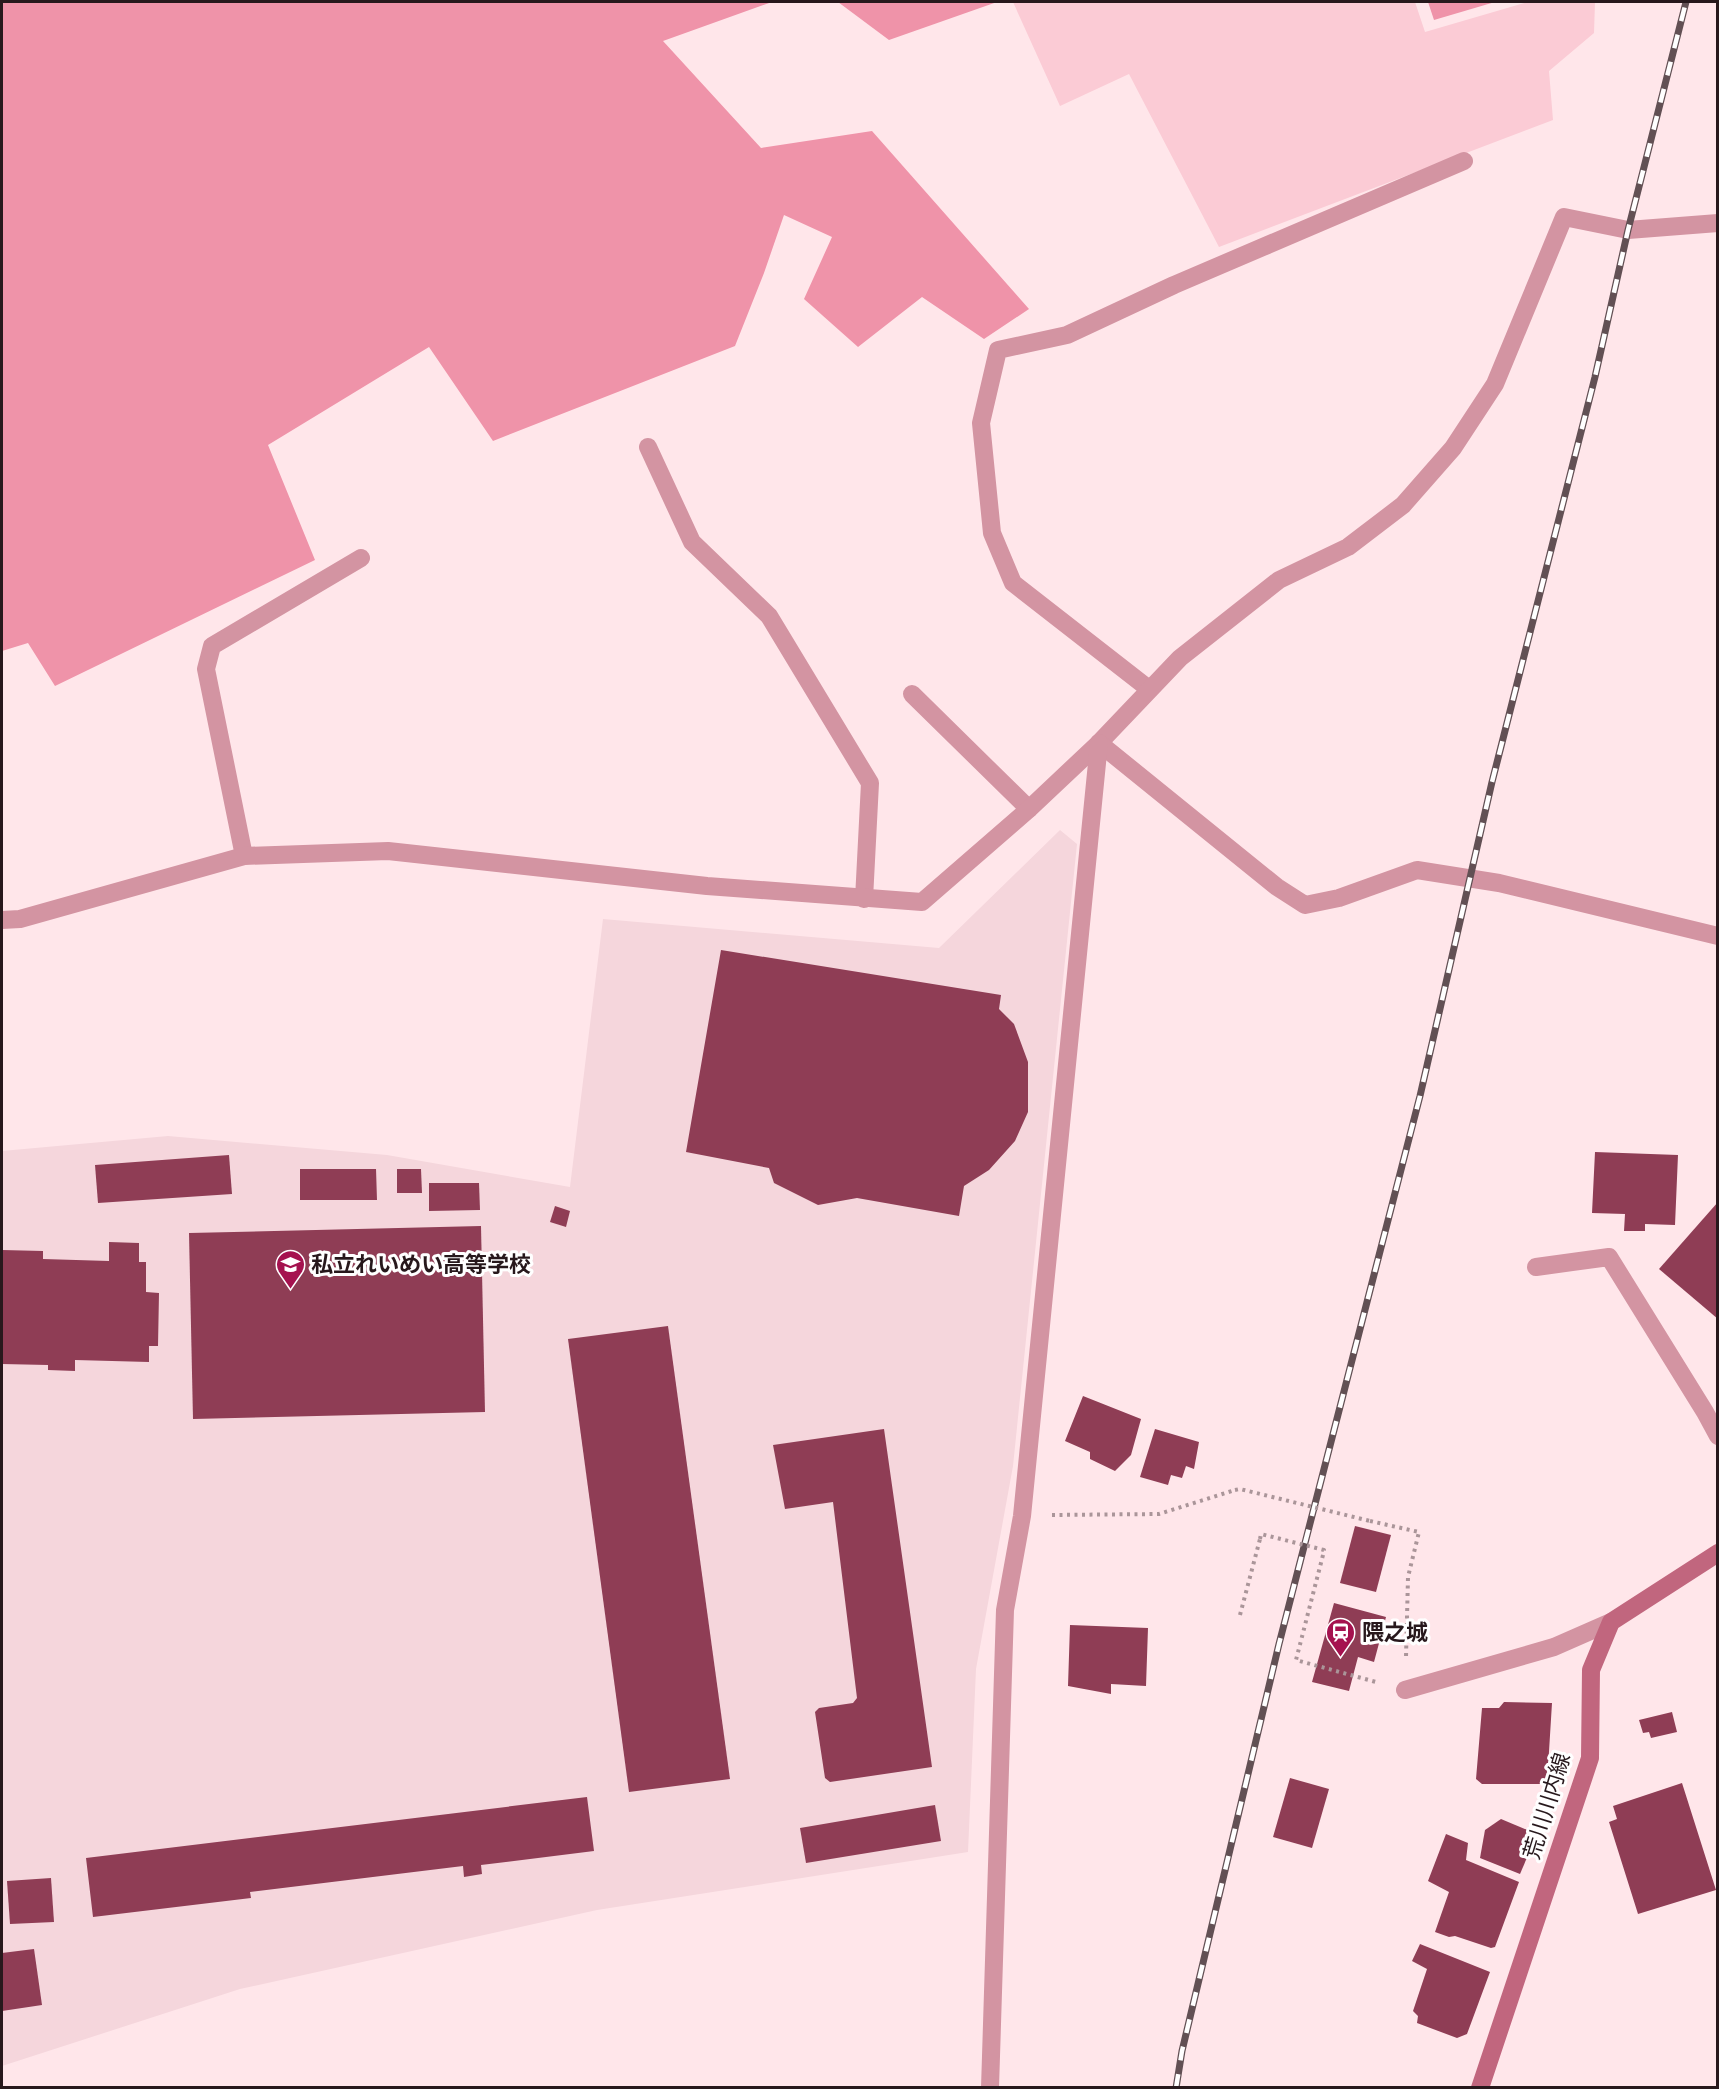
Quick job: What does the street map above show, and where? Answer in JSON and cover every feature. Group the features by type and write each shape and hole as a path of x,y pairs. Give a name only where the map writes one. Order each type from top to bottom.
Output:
{"main road":[{"path":"1611,1622 1718,1553"},
{"name":"荒川川内線","path":"1480,2088 1590,1758 1591,1670 1611,1622"}],"street":[{"path":"1149,689 1012,583 992,532 981,423 998,350 1067,335 1184,280 1464,161"},
{"path":"2,920 20,920 244,856 388,851 707,886 922,902 1099,743 1180,658 1279,580 1348,547 1403,505 1453,448 1495,384 1564,217 1628,230 1718,223"},
{"path":"648,447 692,542 769,616 870,783 864,899"},
{"path":"244,856 206,669 212,646 361,558"},
{"path":"912,694 1029,808"},
{"path":"1099,743 1277,887 1305,905 1339,898 1417,870 1499,883 1718,936"},
{"path":"990,2088 1005,1610 1022,1516 1099,743"},
{"path":"1536,1267 1609,1257 1718,1436"},
{"path":"1405,1690 1554,1647 1611,1622"}],"path":[{"path":"1022,1516 1159,1514 1240,1489 1419,1533 1408,1577 1405,1690 1296,1660 1324,1550 1261,1534 1240,1615"}],"shaded area":[{"path":"2,2 772,2 663,41 761,148 872,131 1029,309 984,339 922,297 858,347 804,299 832,237 784,215 735,346 493,441 429,347 268,445 315,560 55,686 28,643 2,651"},
{"path":"838,2 997,2 889,40"},
{"path":"1013,2 1415,2 1425,32 1528,2 1595,2 1594,33 1549,71 1553,120 1219,247 1129,74 1060,106"},
{"path":"1428,2 1495,2 1434,20"},
{"path":"1060,830 1077,844 1013,1466 976,1669 968,1852 597,1910 240,1989 2,2066 2,1151 168,1136 387,1155 570,1187 603,919 939,948"}],"building":[{"path":"721,950 1001,995 999,1009 1014,1024 1028,1062 1028,1112 1015,1141 989,1170 964,1186 959,1216 857,1198 818,1205 774,1183 769,1168 686,1152"},
{"path":"1595,1152 1678,1155 1675,1225 1645,1224 1645,1231 1624,1231 1625,1214 1592,1213"},
{"path":"229,1155 232,1194 98,1203 95,1165"},
{"path":"300,1169 376,1169 377,1200 300,1200"},
{"path":"397,1169 421,1169 422,1193 397,1193"},
{"path":"429,1183 479,1183 480,1210 429,1211"},
{"path":"1718,1202 1718,1319 1659,1269"},
{"path":"555,1206 570,1211 566,1227 550,1222"},
{"path":"481,1226 485,1412 193,1419 189,1233"},
{"path":"109,1242 139,1243 139,1262 146,1262 146,1292 159,1293 158,1346 149,1346 149,1362 75,1360 75,1371 48,1370 48,1365 2,1364 2,1250 43,1251 43,1259 109,1261"},
{"path":"668,1326 730,1779 629,1792 568,1339"},
{"path":"1083,1396 1141,1419 1131,1455 1115,1471 1090,1459 1090,1452 1065,1441"},
{"path":"884,1429 932,1767 830,1782 825,1778 815,1712 819,1708 853,1703 857,1698 833,1502 785,1509 773,1445"},
{"path":"1155,1429 1199,1442 1194,1469 1186,1466 1182,1478 1171,1475 1168,1485 1140,1477"},
{"path":"1355,1526 1391,1535 1376,1592 1340,1583"},
{"path":"1334,1603 1386,1617 1374,1662 1358,1657 1349,1691 1312,1682"},
{"path":"1070,1625 1148,1628 1146,1686 1111,1684 1111,1694 1068,1686"},
{"path":"1504,1702 1552,1703 1547,1784 1482,1784 1476,1779 1482,1708 1499,1708"},
{"path":"1672,1712 1677,1732 1651,1738 1649,1732 1643,1733 1639,1720"},
{"path":"1290,1778 1329,1789 1312,1848 1273,1837"},
{"path":"1682,1783 1716,1890 1638,1914 1609,1822 1617,1819 1613,1806"},
{"path":"587,1797 594,1851 481,1865 482,1874 464,1877 463,1866 250,1892 251,1898 93,1917 86,1858"},
{"path":"935,1805 941,1841 806,1863 800,1828"},
{"path":"1501,1819 1537,1834 1520,1874 1480,1858 1485,1830"},
{"path":"1446,1834 1468,1843 1466,1860 1519,1882 1495,1947 1491,1948 1435,1932 1449,1892 1428,1881"},
{"path":"51,1878 54,1922 10,1924 7,1881"},
{"path":"1420,1944 1490,1972 1467,2034 1457,2038 1417,2023 1418,2016 1413,2011 1427,1969 1412,1961"},
{"path":"34,1949 42,2005 2,2011 2,1953"}],"railway":[{"path":"1176,2088 1182,2051 1279,1644 1420,1096 1492,782 1595,377 1628,230 1686,2"}],"place":[{"name":"私立れいめい高等学校","path":"290,1290"},
{"name":"隈之城","path":"1341,1658"}]}
